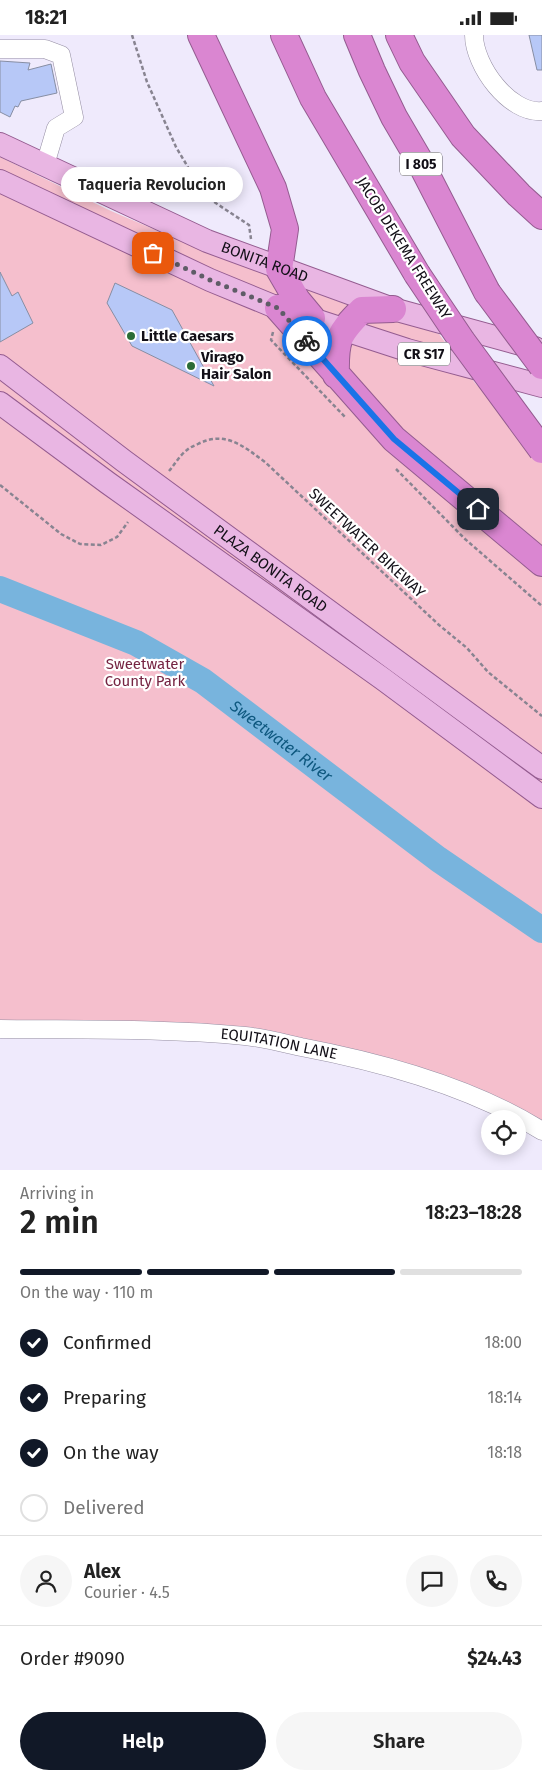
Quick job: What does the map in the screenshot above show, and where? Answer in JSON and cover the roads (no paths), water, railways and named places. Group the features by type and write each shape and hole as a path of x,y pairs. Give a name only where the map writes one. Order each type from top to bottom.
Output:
{"highway":[{"path":"201,35 273,188 285,229 267,264 312,318"},
{"name":"JACOB DEKEMA FREEWAY","path":"284,35 313,98 417,275 462,341 542,450"},
{"name":"I 805","path":"357,35 394,117 488,293 542,366"},
{"path":"399,35 412,62 463,136 519,195 542,216"},
{"path":"278,308 394,439 542,563"},
{"path":"336,375 336,351 343,329 362,309 393,309"}],"main road":[{"name":"BONITA ROAD","path":"0,144 207,241 267,264 393,309 542,350"},
{"name":"CR S17","path":"0,181 210,280 278,308 407,350 542,386"},
{"name":"PLAZA BONITA ROAD","path":"0,367 124,461 542,768"},
{"name":"PLAZA BONITA ROAD","path":"0,403 108,483 383,679 542,797"}],"street":[{"path":"474,35 476,50 485,69 507,99 521,107 542,111"},
{"path":"0,49 45,49 61,55 74,117 56,128 45,165"},
{"name":"EQUITATION LANE","path":"0,1029 191,1032 248,1036 337,1054 429,1080 486,1102 542,1131"}],"waterway":[{"name":"Sweetwater River","path":"0,589 136,643 203,681 438,859 542,930"}],"place":[{"name":"Taqueria Revolucion","path":"153,253"},
{"name":"Little Caesars","path":"131,336"},
{"name":"Virago Hair Salon","path":"191,366"}],"park label":[{"name":"Sweetwater County Park","path":"145,672"}]}
